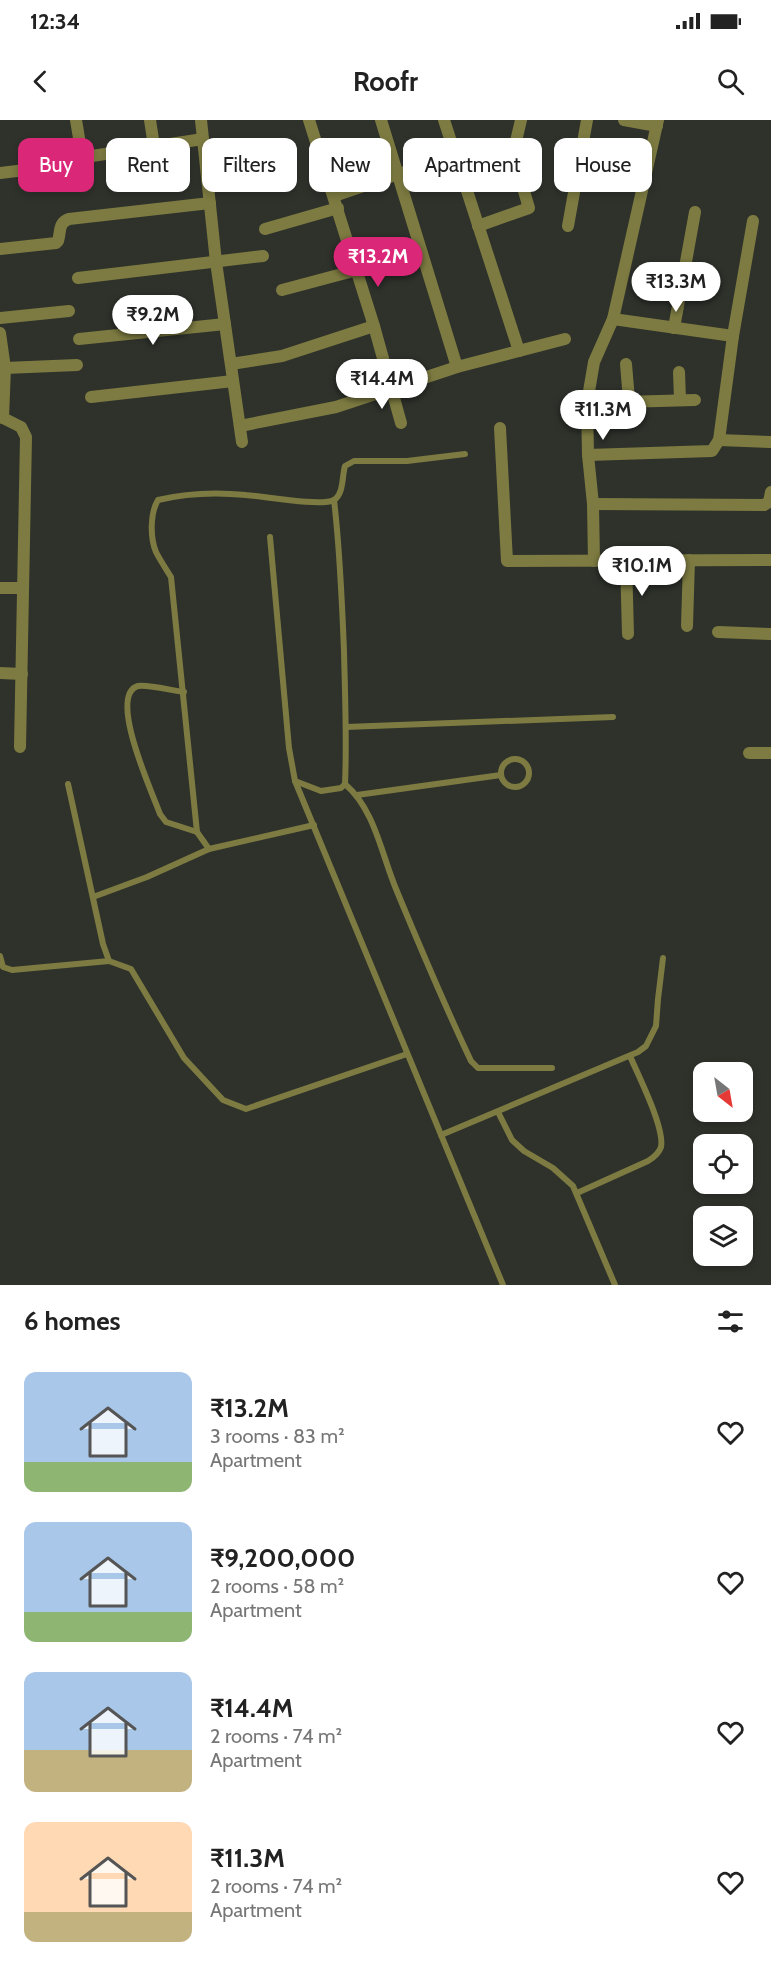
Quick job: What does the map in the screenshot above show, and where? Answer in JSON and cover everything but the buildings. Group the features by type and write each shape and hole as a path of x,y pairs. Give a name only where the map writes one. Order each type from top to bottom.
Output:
{"street":[{"path":"76,120 79,138"},
{"path":"150,120 153,138"},
{"path":"201,120 203,138"},
{"path":"309,120 357,270 401,423"},
{"path":"381,120 457,367"},
{"path":"444,120 450,138"},
{"path":"478,226 529,208 513,154 521,120"},
{"path":"568,226 587,120"},
{"path":"594,561 587,403 594,362 614,319 658,123 624,120"},
{"path":"0,173 18,171"},
{"path":"265,229 336,202 403,173"},
{"path":"209,192 216,262 242,442"},
{"path":"467,192 519,351"},
{"path":"0,249 56,243 61,224 69,219 210,203"},
{"path":"674,328 694,212"},
{"path":"588,455 712,451 719,440 733,336 753,221"},
{"path":"78,278 263,256"},
{"path":"282,290 357,270"},
{"path":"0,318 69,310"},
{"path":"614,319 733,336"},
{"path":"79,339 225,324"},
{"path":"231,364 282,356 374,326"},
{"path":"0,333 5,368 2,419 21,427 26,437 20,747"},
{"path":"240,426 336,407 457,367 565,339"},
{"path":"626,364 629,400"},
{"path":"5,368 77,365"},
{"path":"679,372 680,399"},
{"path":"91,397 233,381"},
{"path":"587,403 629,400 695,400"},
{"path":"500,428 507,561 771,560"},
{"path":"719,440 771,442"},
{"path":"593,504 764,505 769,502 771,492"},
{"path":"687,627 689,560"},
{"path":"626,561 628,634"},
{"path":"0,588 23,588"},
{"path":"718,632 771,634"},
{"path":"0,673 22,674"},
{"path":"749,753 771,753"}],"lane":[{"path":"209,849 197,832 171,577 155,550 152,526 158,500 208,493 292,501 334,500 339,495 342,486 345,466 354,461 406,461 465,454"},
{"path":"296,781 321,791 341,788 345,784 346,727 334,500"},
{"path":"270,537 289,748 296,781 502,1285"},
{"path":"184,692 139,686 131,690 127,700 128,725 160,814 166,822 197,832"},
{"path":"346,727 614,717"},
{"path":"514,759 523,761 530,773 526,782 514,788 505,783 501,775 503,766 514,759"},
{"path":"357,795 501,775"},
{"path":"68,784 103,944 109,961"},
{"path":"345,784 357,795 369,813 416,937 471,1061 478,1068 552,1068"},
{"path":"93,897 147,877 209,849 314,825"},
{"path":"0,956 3,967 12,970 109,961 131,969 184,1058 223,1100 241,1108 407,1054"},
{"path":"441,1135 630,1056 646,1046 657,1026 663,958"},
{"path":"577,1194 648,1161 661,1147 659,1124 630,1056"},
{"path":"498,1112 512,1140 524,1151 553,1168 573,1186 615,1285"}]}
